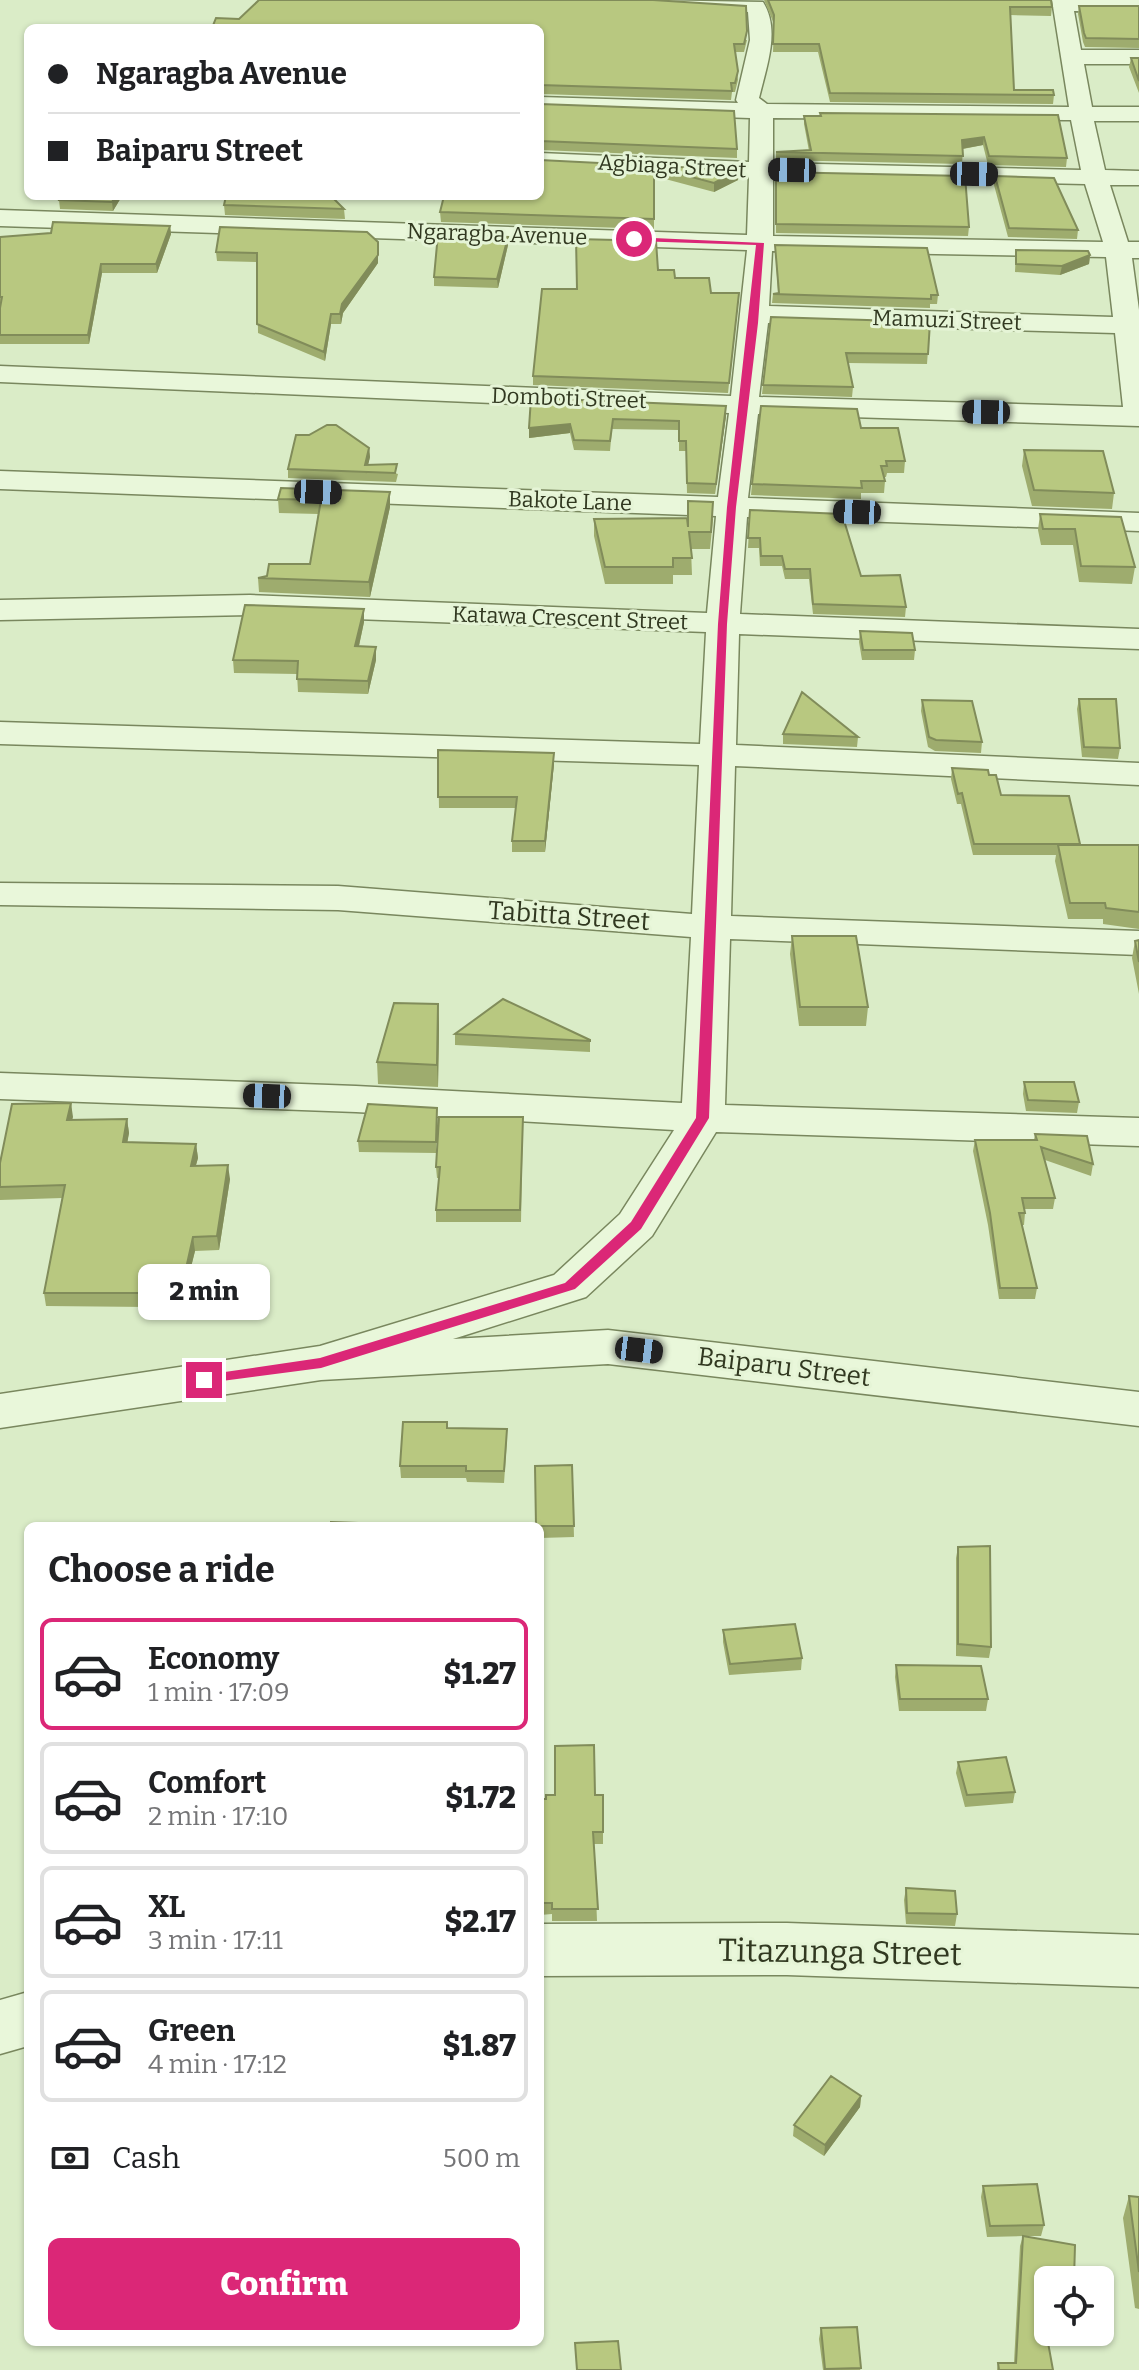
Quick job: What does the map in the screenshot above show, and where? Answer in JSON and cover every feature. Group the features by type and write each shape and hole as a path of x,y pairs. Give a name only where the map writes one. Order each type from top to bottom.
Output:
{"street":[{"path":"654,0 756,6 760,15 758,52 747,100 762,111"},
{"path":"1139,6 1063,2 1070,57 1095,177 1129,250 1139,416"},
{"path":"1070,57 1139,57"},
{"path":"544,104 762,111 1139,114"},
{"path":"321,1363 570,1286 636,1225 703,1118 723,624 742,405 755,314 760,243 762,111"},
{"name":"Agbiaga Street","path":"544,160 761,170 1139,178"},
{"name":"Ngaragba Avenue","path":"0,218 760,243 1129,250"},
{"name":"Mamuzi Street","path":"755,314 1133,326"},
{"name":"Domboti Street","path":"0,374 742,405 1139,416"},
{"name":"Bakote Lane","path":"0,480 1139,522"},
{"name":"Katawa Crescent Street","path":"0,610 250,605 1139,639"},
{"path":"0,733 718,755 1139,774"},
{"name":"Tabitta Street","path":"0,894 338,898 712,927 1139,943"},
{"path":"0,1086 356,1099 703,1118 1139,1132"},
{"name":"Baiparu Street","path":"0,1411 321,1363 608,1347 1139,1409"},
{"name":"Titazunga Street","path":"544,1950 787,1949 1139,1961"},
{"path":"0,2027 24,2020"}],"building":[{"path":"259,0 653,0 746,6 747,31 744,44 734,44 738,71 735,83 731,83 732,91 544,85 544,24 214,24 216,18 239,19"},
{"path":"768,0 1051,0 1052,7 1010,7 1014,90 1053,90 1054,95 830,93 819,44 773,44 774,15"},
{"path":"1079,6 1139,6 1139,39 1086,38"},
{"path":"1131,58 1139,58 1139,81"},
{"path":"544,104 734,111 737,149 544,141"},
{"path":"820,113 1058,115 1067,158 989,156 984,137 962,140 963,156 776,152 811,150 804,116 821,116"},
{"path":"544,160 739,170 714,183 654,167 654,219 440,212 443,200 544,200"},
{"path":"776,172 965,176 969,227 776,224"},
{"path":"995,176 1054,178 1078,230 1009,228"},
{"path":"59,200 113,200 112,202"},
{"path":"225,200 335,200 344,209 224,205"},
{"path":"53,222 170,226 156,264 101,264 88,335 0,335 0,237 51,233"},
{"path":"220,227 367,232 378,242 378,255 342,304 340,314 331,314 324,352 257,324 257,253 216,252"},
{"path":"438,234 508,237 497,279 434,277"},
{"path":"576,239 656,241 658,270 674,270 675,278 709,278 711,293 739,293 729,383 533,376 542,289 577,289"},
{"path":"775,245 927,248 938,295 931,295 931,299 773,294 779,293"},
{"path":"1016,250 1088,251 1090,255 1062,266 1016,264"},
{"path":"771,317 930,322 928,354 846,353 853,387 763,385"},
{"path":"531,398 726,406 716,484 687,483 686,441 679,441 679,421 613,419 610,441 574,440 570,424 529,428"},
{"path":"761,406 857,409 861,428 898,428 905,461 886,461 887,466 881,466 885,481 861,481 862,488 752,484"},
{"path":"327,425 336,425 369,448 365,465 397,464 395,473 288,469 296,435 309,435"},
{"path":"1024,450 1103,451 1114,493 1034,490"},
{"path":"281,488 390,492 369,582 258,578 267,576 269,564 310,564 321,500 278,499"},
{"path":"688,501 713,502 711,532 689,532 692,558 673,558 673,567 605,567 594,519 687,518 688,527"},
{"path":"750,510 842,514 861,576 900,575 906,607 813,604 810,569 785,569 782,556 761,556 760,538 748,538"},
{"path":"1040,514 1121,517 1135,567 1081,566 1075,529 1043,529"},
{"path":"245,605 364,609 355,646 376,647 368,681 297,679 298,661 233,660"},
{"path":"860,631 912,633 915,650 863,650"},
{"path":"802,692 858,737 783,734"},
{"path":"1079,699 1116,699 1120,748 1084,747"},
{"path":"922,700 972,701 982,742 929,737"},
{"path":"438,750 554,753 545,841 512,841 517,797 438,797"},
{"path":"952,768 988,770 989,775 996,775 1001,795 1069,796 1080,844 974,844 962,793 958,794"},
{"path":"1058,845 1139,845 1139,912 1106,908 1105,903 1070,903"},
{"path":"792,936 856,936 868,1007 800,1007"},
{"path":"1139,940 1139,962 1135,941"},
{"path":"503,999 590,1040 590,1041 455,1034"},
{"path":"394,1003 438,1004 437,1065 377,1062"},
{"path":"1024,1082 1074,1082 1079,1102 1028,1100"},
{"path":"71,1103 67,1120 127,1119 123,1142 196,1144 191,1166 228,1165 217,1236 193,1237 185,1273 149,1272 146,1293 44,1293 65,1185 0,1187 0,1163 12,1104"},
{"path":"368,1104 437,1108 436,1142 358,1141"},
{"path":"439,1117 523,1117 520,1210 436,1210 440,1167 436,1167"},
{"path":"1035,1134 1087,1136 1093,1164 1041,1147 1055,1198 1022,1198 1025,1213 1019,1213 1037,1288 1000,1288 990,1213 975,1140 1037,1140"},
{"path":"403,1422 447,1422 447,1428 507,1429 504,1471 466,1471 466,1466 400,1466"},
{"path":"572,1465 574,1526 544,1526 544,1522 536,1522 535,1466"},
{"path":"990,1546 991,1647 958,1644 958,1547"},
{"path":"795,1624 802,1658 730,1664 723,1630"},
{"path":"896,1665 981,1666 988,1699 900,1699"},
{"path":"594,1745 595,1795 603,1795 603,1832 593,1832 598,1909 552,1909 552,1903 544,1903 544,1799 546,1795 555,1795 555,1746"},
{"path":"1006,1757 1015,1792 967,1795 958,1762"},
{"path":"906,1888 955,1891 957,1914 907,1913"},
{"path":"831,2076 861,2096 825,2145 794,2125"},
{"path":"1037,2184 1044,2225 990,2226 983,2186"},
{"path":"1129,2196 1139,2197 1139,2272"},
{"path":"1023,2236 1075,2245 1074,2266 1034,2266 1034,2346 1049,2346 1053,2370 999,2370 998,2363 1016,2363"},
{"path":"857,2327 861,2368 825,2369 821,2328"},
{"path":"618,2341 621,2370 577,2370 575,2343"}],"route":[{"path":"204,1380 321,1363 570,1286 636,1225 703,1118 723,624 760,243 634,239"}]}
